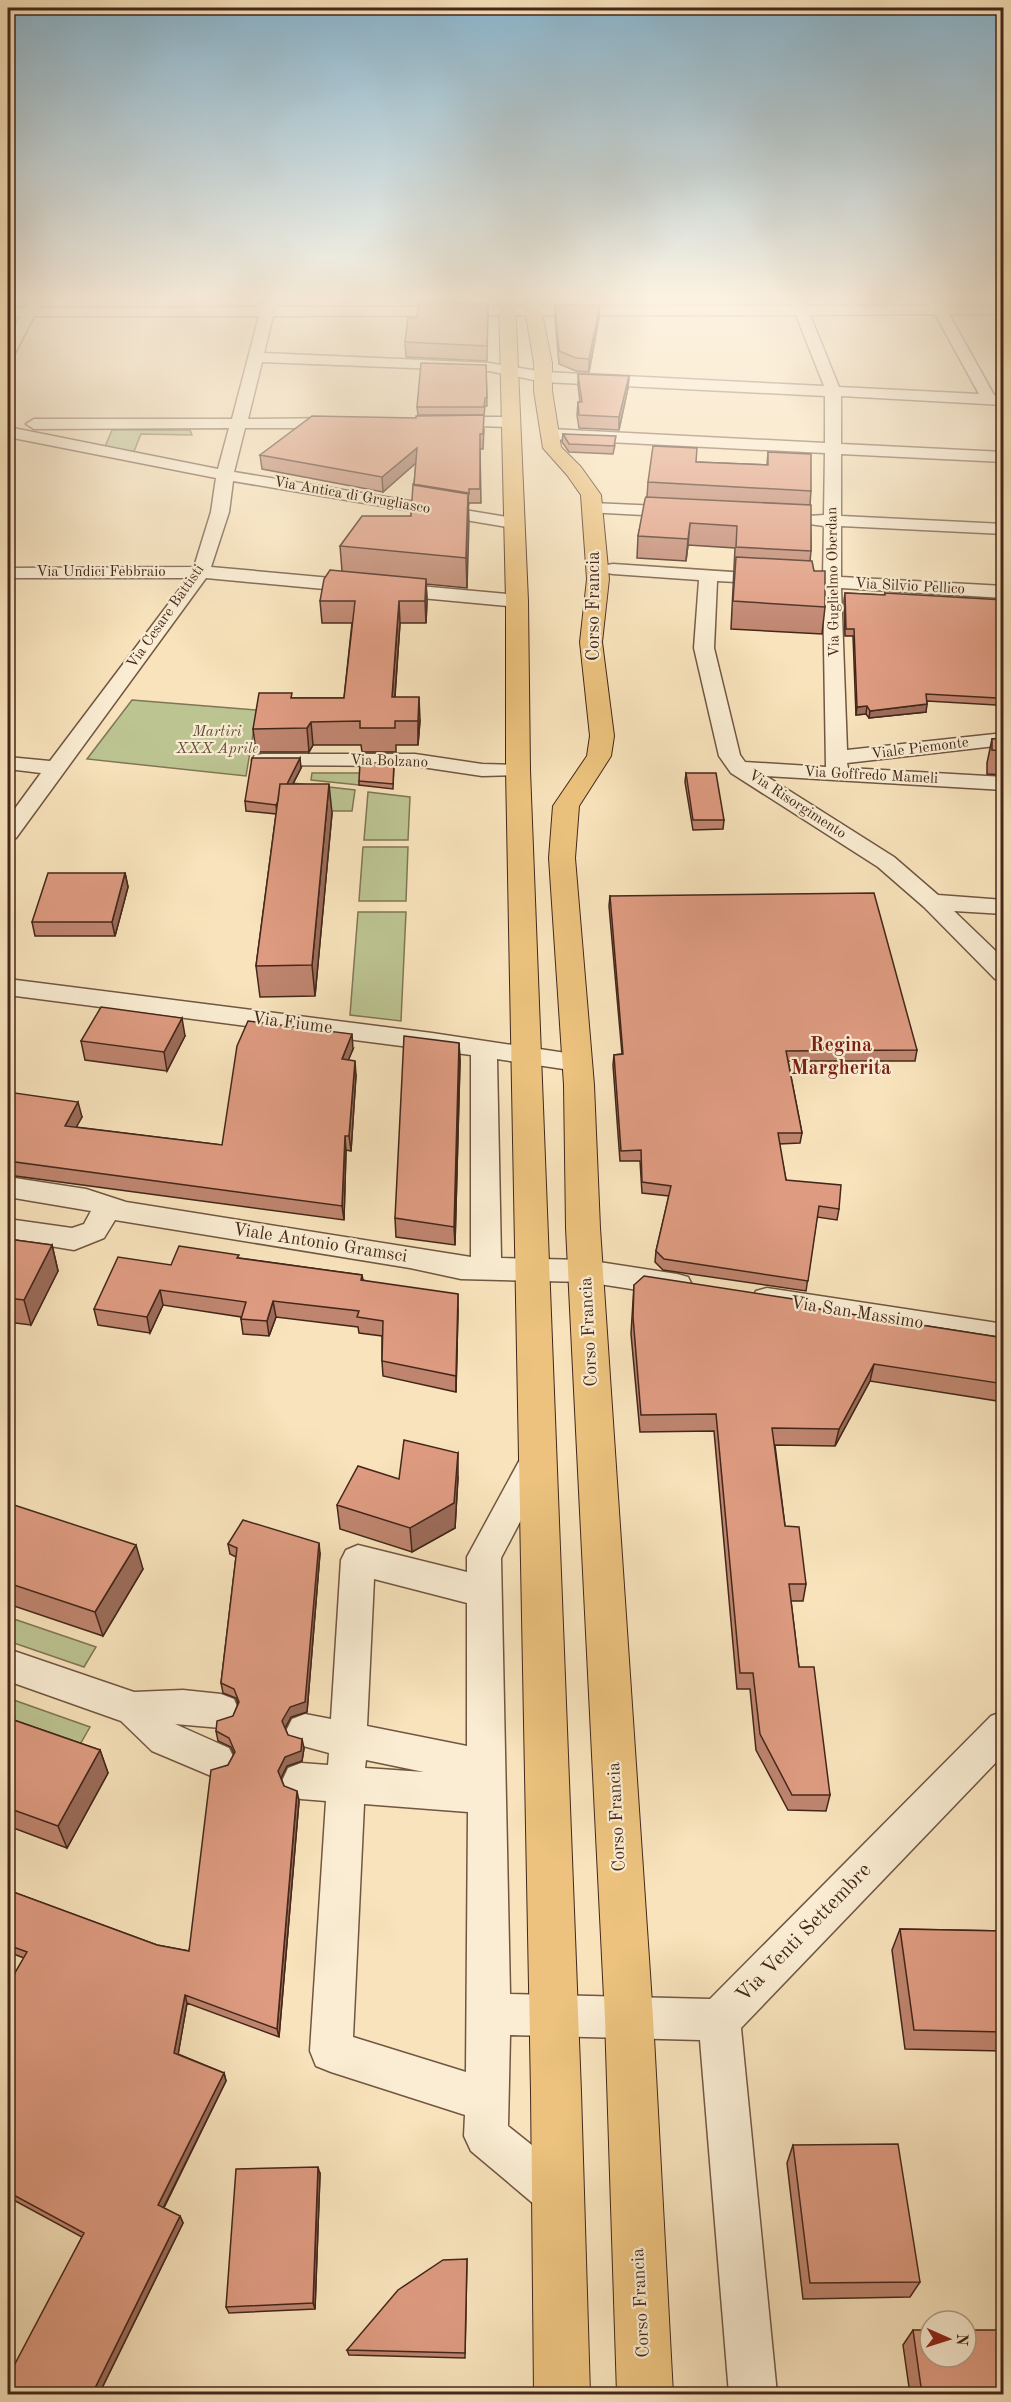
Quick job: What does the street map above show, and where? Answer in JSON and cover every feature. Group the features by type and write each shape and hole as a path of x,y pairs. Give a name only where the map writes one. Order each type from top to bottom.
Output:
{"main road":[{"path":"510,410 517,601 518,770 533,1270 536,1461 554,2017 562,2394"},
{"name":"Corso Francia","path":"546,410 552,448 574,471 591,495 598,579 591,642 602,736 599,756 566,806 562,858 577,1062 586,1271 629,2018 645,2394"}],"street":[{"name":"Via Cesare Battisti","path":"8,833 201,572 220,512 225,475 243,410"},
{"name":"Via Guglielmo Oberdan","path":"833,410 832,582 837,766"},
{"path":"427,423 510,422"},
{"path":"8,424 358,423"},
{"path":"8,432 225,475"},
{"path":"550,434 1004,457"},
{"name":"Via Antica di Grugliasco","path":"225,475 513,523"},
{"path":"591,508 695,513"},
{"path":"798,519 1004,529"},
{"name":"Corso Francia","path":"613,569 708,575"},
{"name":"Via Undici Febbraio","path":"8,573 201,572 517,601"},
{"name":"Via Silvio Pellico","path":"708,575 1004,592"},
{"name":"Via Risorgimento","path":"708,575 704,648 730,756 738,768 886,862 932,902 1004,974"},
{"name":"Viale Piemonte","path":"837,766 1004,739"},
{"name":"Via Bolzano","path":"259,760 415,760 482,770 518,770"},
{"path":"8,763 57,768"},
{"name":"Via Goffredo Mameli","path":"738,768 837,766 1004,784"},
{"path":"932,902 1004,907"},
{"name":"Via Fiume","path":"8,987 577,1062"},
{"path":"484,1049 486,1269"},
{"name":"Viale Antonio Gramsci","path":"8,1187 86,1199 124,1212 410,1257 461,1269 533,1270"},
{"path":"8,1229 74,1239 93,1231 108,1206"},
{"path":"533,1270 586,1271 704,1289"},
{"name":"Via San Massimo","path":"739,1294 1004,1336"},
{"path":"536,1461 484,1557 489,2014 486,2136 557,2194"},
{"path":"485,1592 358,1560 331,2051 487,2100"},
{"path":"8,1665 134,1709 183,1707 221,1711"},
{"path":"134,1709 165,1738 216,1760"},
{"name":"Via Venti Settembre","path":"719,2020 1004,1728"},
{"path":"305,1731 348,1740 487,1781"},
{"path":"300,1782 345,1785 487,1781"},
{"path":"489,2014 719,2020 753,2394"}],"green space":[{"path":"112,430 190,430 192,435 141,434 133,454 104,449"},
{"name":"Martiri XXX Aprile","path":"132,700 257,710 246,776 87,759"},
{"path":"312,773 367,773 359,785 311,780"},
{"path":"293,783 355,790 352,811 316,811 281,807"},
{"path":"368,792 410,797 408,840 364,840"},
{"path":"363,847 408,847 406,901 359,901"},
{"path":"358,912 406,912 401,1021 350,1015"},
{"path":"8,1617 96,1647 84,1667 8,1641"},
{"path":"8,1698 90,1727 78,1748 8,1723"}],"building":[{"path":"579,410 621,410 619,417 579,415"},
{"path":"484,415 483,434 480,434 480,489 469,489 469,494 414,485 417,448 382,477 260,455 312,416 416,418 416,416"},
{"path":"563,434 616,436 614,446 569,444"},
{"path":"653,446 697,448 696,462 768,465 768,452 811,454 811,491 648,482"},
{"path":"413,484 468,493 466,558 340,546 362,516 411,516"},
{"path":"646,497 811,505 811,551 736,547 737,526 690,523 688,539 638,536"},
{"path":"736,557 812,561 814,571 825,571 825,607 733,601"},
{"path":"330,570 426,579 425,601 399,601 392,697 419,697 418,721 395,721 395,728 360,728 360,721 311,722 307,728 253,729 259,693 292,693 291,698 344,698 355,601 320,601 324,579"},
{"path":"845,593 1004,600 1004,697 926,694 927,704 870,711 867,706 857,707 854,629 846,629"},
{"path":"1004,738 1004,751 992,750 992,739"},
{"path":"252,758 300,758 287,784 280,784 276,805 245,801"},
{"path":"360,763 394,763 393,784 359,781"},
{"path":"686,773 716,773 724,820 693,820"},
{"path":"280,784 329,784 312,965 256,966"},
{"path":"48,873 125,873 112,922 32,922"},
{"path":"874,893 917,1050 786,1051 802,1133 778,1133 786,1180 841,1185 839,1209 819,1206 808,1281 664,1259 656,1251 671,1186 642,1182 641,1150 621,1151 614,1055 623,1054 610,896"},
{"path":"101,1007 182,1018 164,1052 81,1041"},
{"path":"248,1021 352,1034 342,1059 355,1061 349,1136 345,1136 342,1206 8,1161 8,1092 78,1102 65,1126 222,1145 237,1046"},
{"path":"404,1036 459,1043 454,1227 395,1218"},
{"path":"8,1239 52,1245 24,1300 8,1298"},
{"path":"179,1246 239,1255 237,1258 362,1275 361,1280 458,1294 456,1376 382,1361 383,1321 357,1317 359,1311 273,1301 267,1321 241,1319 246,1302 160,1290 147,1317 94,1309 118,1257 171,1265"},
{"path":"644,1276 806,1301 805,1307 1004,1338 1004,1384 874,1364 839,1429 772,1428 785,1526 799,1527 806,1584 789,1584 799,1667 814,1667 830,1795 792,1795 760,1734 753,1673 740,1673 716,1414 641,1415 633,1317 634,1285"},
{"path":"404,1440 458,1453 454,1503 410,1528 337,1505 358,1466 399,1479"},
{"path":"8,1503 136,1545 95,1612 8,1583"},
{"path":"243,1520 319,1543 305,1702 290,1707 282,1721 288,1735 302,1739 301,1751 285,1757 278,1771 284,1786 297,1791 277,2029 185,1995 174,2053 224,2073 158,2205 180,2216 92,2394 8,2394 8,2377 84,2233 8,2192 8,1985 27,1952 8,1945 8,1890 157,1945 189,1951 211,1770 228,1765 235,1752 229,1738 216,1731 217,1721 233,1716 239,1702 234,1689 221,1683 237,1548 228,1544"},
{"path":"8,1718 100,1750 58,1826 8,1808"},
{"path":"900,1929 1004,1931 1004,2032 914,2030"},
{"path":"898,2144 920,2282 810,2283 793,2145"},
{"path":"318,2167 313,2303 226,2307 236,2169"},
{"path":"467,2259 465,2353 347,2350 398,2290 443,2260"},
{"path":"913,2330 918,2330 918,2366"},
{"path":"978,2330 1004,2330 1004,2394 922,2394 918,2369 978,2369"}],"district":[{"name":"Regina Margherita","path":"841,1058"}]}
